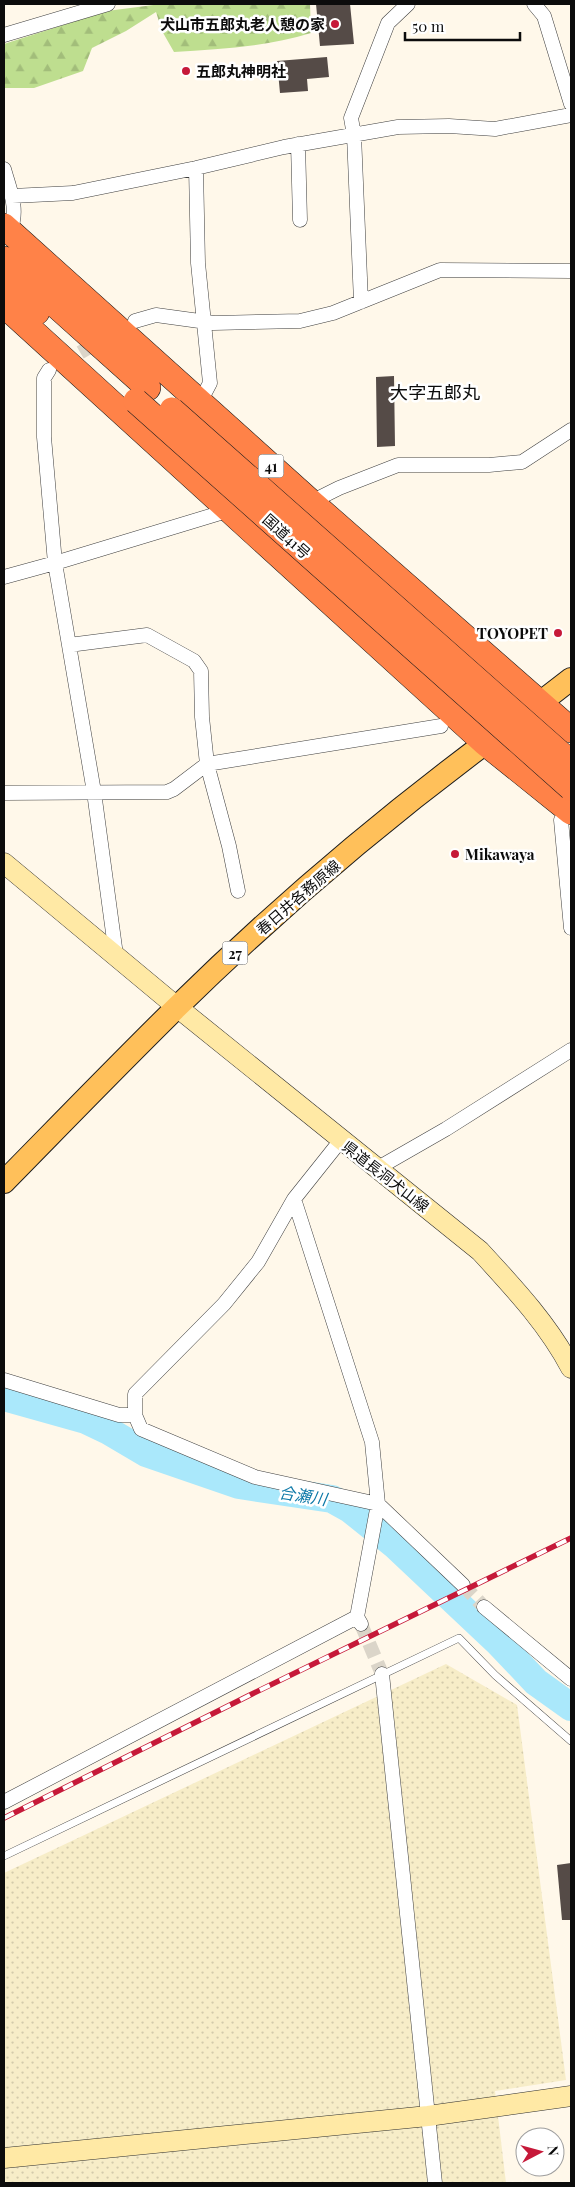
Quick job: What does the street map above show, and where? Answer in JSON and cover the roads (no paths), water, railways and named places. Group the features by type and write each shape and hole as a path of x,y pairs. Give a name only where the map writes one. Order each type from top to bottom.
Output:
{"highway":[{"name":"41","path":"7,228 311,502 541,702"},
{"name":"国道41号","path":"4,259 142,394 570,803"},
{"name":"国道41号","path":"4,282 142,394 571,763"},
{"path":"4,305 485,744 570,803"},
{"path":"541,702 571,730"}],"main road":[{"name":"春日井各務原線","path":"4,1182 177,1007 294,899 417,794 571,679"}],"street":[{"path":"4,35 108,4"},
{"path":"362,302 352,118 388,23 408,4"},
{"path":"534,4 544,16 565,61 571,104"},
{"path":"12,196 72,193 196,168 298,144 398,127 449,126 495,129 571,115"},
{"path":"298,144 300,220"},
{"path":"196,168 198,263 202,320 210,383 200,402"},
{"path":"4,170 12,196 15,218 7,228"},
{"path":"135,321 156,315 224,323 300,321 315,318 362,302 440,270 571,271"},
{"path":"50,370 44,378 44,437 55,563 94,792 116,955"},
{"path":"311,502 339,488 398,465 489,465 522,462 571,430"},
{"path":"4,577 230,510"},
{"path":"69,646 147,635 194,661 201,671 202,717 207,764 229,846 238,891"},
{"path":"4,793 167,792 174,789 207,764 441,726"},
{"path":"570,803 561,820 571,928"},
{"name":"県道長洞犬山線","path":"4,863 177,1007 480,1250 522,1296 565,1356 571,1368"},
{"path":"378,1168 446,1129 571,1050"},
{"path":"342,1140 294,1199 258,1262 224,1304 135,1394 135,1414 141,1429 255,1477 378,1504 463,1586"},
{"path":"4,1802 359,1621 378,1504 372,1442 294,1199"},
{"path":"4,1380 119,1415 135,1414"},
{"path":"484,1607 571,1679"},
{"path":"382,1674 435,2183"},
{"path":"4,2158 428,2116 571,2096"}],"lane":[{"path":"4,1856 459,1638 495,1675 571,1740"}],"waterway":[{"name":"合瀬川","path":"4,1397 86,1420 146,1453 239,1485 332,1499 350,1509 395,1545 499,1643 536,1682 571,1707"}],"tunnel":[{"path":"62,363 102,340"},
{"path":"463,1585 484,1607"},
{"path":"361,1624 382,1674"}],"railway":[{"path":"4,1818 571,1538"}],"place":[{"name":"犬山市五郎丸老人憩の家","path":"335,24"},
{"name":"五郎丸神明社","path":"186,71"},
{"name":"TOYOPET","path":"558,633"},
{"name":"Mikawaya","path":"455,854"}],"district":[{"name":"大字五郎丸","path":"435,392"}]}
